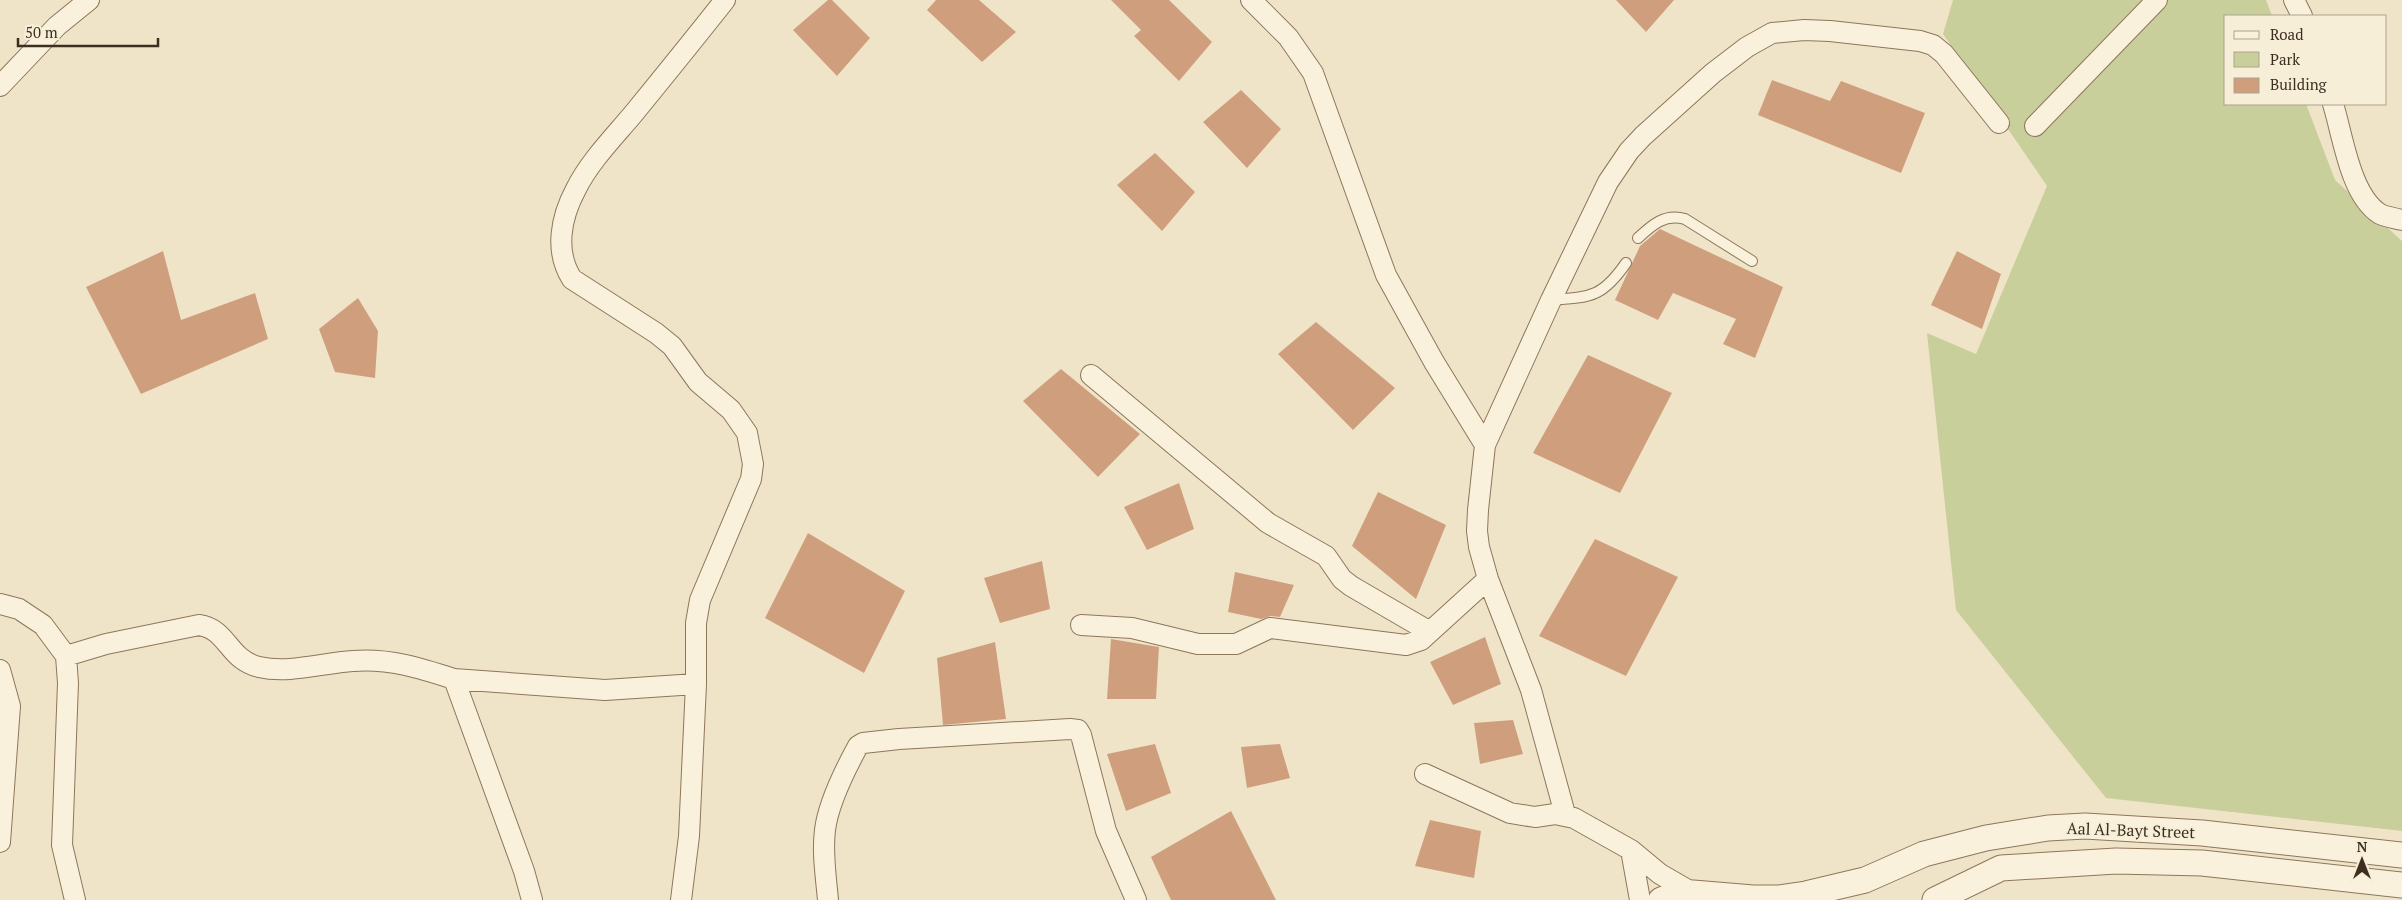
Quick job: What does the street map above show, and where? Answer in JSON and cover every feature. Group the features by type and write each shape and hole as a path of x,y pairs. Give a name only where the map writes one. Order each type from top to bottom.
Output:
{"street":[{"path":"0,86 57,26 89,0"},
{"path":"681,900 689,836 696,684 696,623 700,600 751,479 753,464 747,433 731,410 698,382 672,346 656,333 572,279 565,269 560,243 565,217 576,188 603,150 726,0"},
{"path":"1251,0 1288,37 1313,73 1386,276 1420,339 1485,445"},
{"path":"2035,126 2157,0"},
{"path":"2294,0 2302,15"},
{"path":"1565,814 1531,690 1488,579 1477,532 1485,445 1551,300 1608,182 1630,151 1713,73 1746,47 1772,33 1804,30 1830,31 1920,41 1933,45 1953,64 1999,123"},
{"path":"2333,105 2359,192 2368,205 2381,215 2402,220"},
{"path":"1091,376 1268,523 1326,556 1342,579 1351,586 1430,632"},
{"path":"1081,625 1132,628 1183,642 1213,644 1236,644 1270,628 1406,645 1416,643 1430,632 1488,579"},
{"path":"0,604 19,609 43,625 66,656 68,683 62,845 75,900"},
{"path":"66,656 106,644 199,625 214,629 240,660 258,667 293,669 354,661 397,662 454,679 605,690 696,684"},
{"path":"0,670 10,706 0,842"},
{"path":"454,679 524,871 532,900"},
{"path":"828,900 824,856 825,828 830,810 858,746 863,743 899,739 1070,729 1078,730 1081,735 1104,823 1136,900"},
{"path":"1425,774 1510,813 1535,817 1565,814 1631,850 1660,874 1692,893"},
{"name":"Aal Al-Bayt Street","path":"1661,900 1676,894 1692,893 1779,898 1865,880 1924,854 1986,838 2048,828 2085,826 2202,833 2402,855"},
{"path":"1631,850 1640,900"},
{"name":"Aal Al-Bayt Street","path":"1935,900 2002,868 2116,861 2202,863 2402,885"},
{"path":"1827,888 1842,893 1852,900"}],"lane":[{"path":"1638,238 1653,224 1676,216 1685,219 1752,261"},
{"path":"1551,300 1589,297 1614,281 1626,263"}],"green space":[{"path":"1953,0 2266,0 2272,15 2224,15 2224,105 2306,105 2335,180 2402,241 2402,831 2106,798 1956,610 1927,333 1976,354 2047,186 1943,34"}],"building":[{"path":"828,0 832,0 870,38 837,76 793,30"},
{"path":"936,0 979,0 1016,32 982,62 927,10"},
{"path":"1111,0 1169,0 1212,42 1179,81 1134,36 1141,30"},
{"path":"1616,0 1674,0 1646,32"},
{"path":"1772,80 1830,101 1841,81 1925,113 1901,173 1758,115"},
{"path":"1241,90 1281,129 1247,168 1203,122"},
{"path":"1155,153 1195,192 1162,231 1117,185"},
{"path":"1660,229 1783,287 1755,358 1723,344 1736,319 1673,293 1658,320 1615,300 1640,246"},
{"path":"163,251 181,320 255,293 268,339 141,394 86,287"},
{"path":"1957,251 2001,274 1982,329 1931,305"},
{"path":"358,298 378,331 375,378 335,372 319,329"},
{"path":"1316,322 1395,388 1353,430 1278,354"},
{"path":"1588,355 1672,393 1620,493 1533,453"},
{"path":"1061,369 1140,434 1098,477 1023,401"},
{"path":"1179,483 1194,529 1147,550 1124,507"},
{"path":"1378,492 1446,525 1416,599 1352,546"},
{"path":"808,533 905,591 864,673 765,618"},
{"path":"1595,539 1678,577 1626,676 1539,636"},
{"path":"1042,561 1050,609 1000,623 984,578"},
{"path":"1235,572 1294,585 1280,617 1271,616 1261,619 1228,612"},
{"path":"1485,637 1501,684 1453,705 1430,662"},
{"path":"1111,639 1159,647 1156,699 1107,699"},
{"path":"995,642 1006,719 943,725 937,658"},
{"path":"1513,720 1523,754 1480,764 1474,723"},
{"path":"1155,744 1171,793 1126,811 1107,754"},
{"path":"1280,744 1290,778 1247,788 1241,747"},
{"path":"1231,811 1276,900 1171,900 1151,857"},
{"path":"1430,820 1481,831 1474,878 1415,866"}]}
